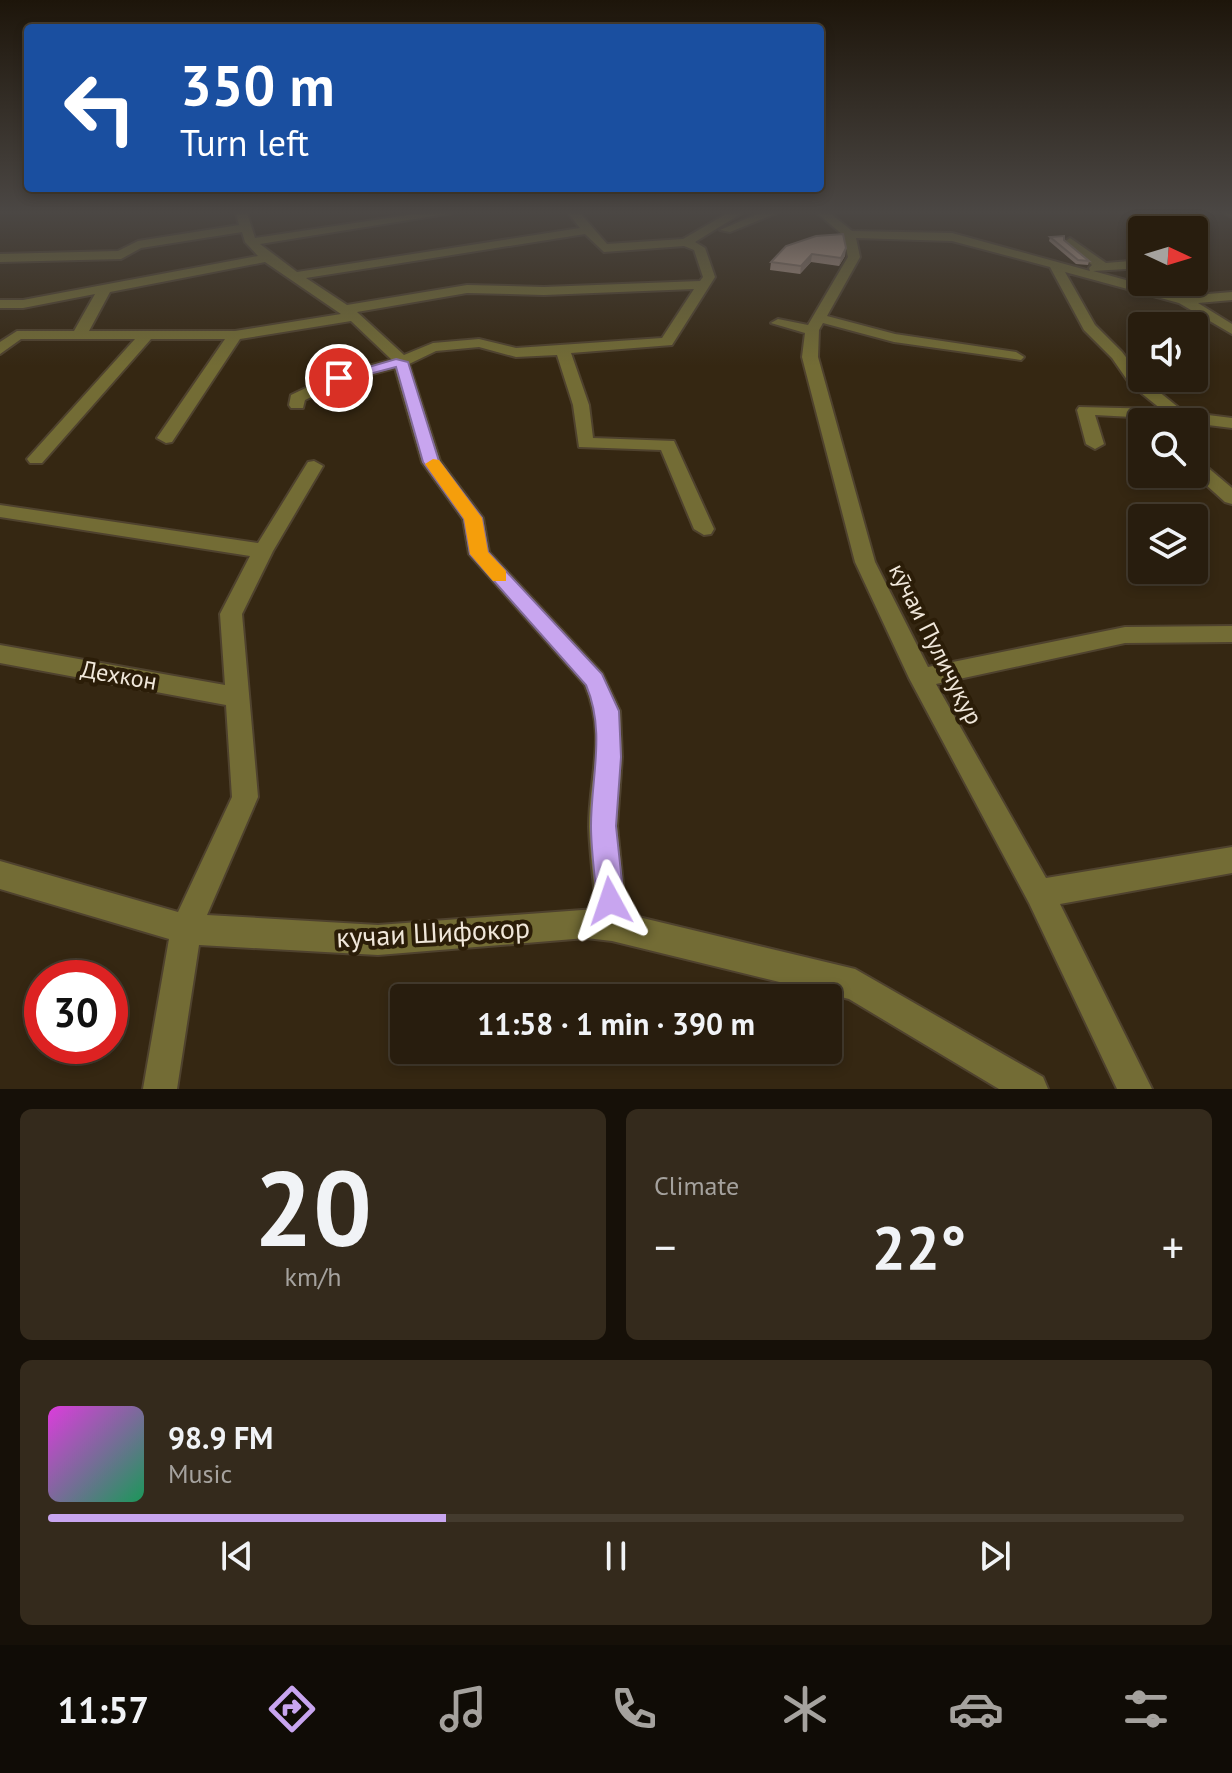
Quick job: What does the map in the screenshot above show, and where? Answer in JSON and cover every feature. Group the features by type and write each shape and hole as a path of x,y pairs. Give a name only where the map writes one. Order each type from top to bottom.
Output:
{"street":[{"path":"0,304 23,304 236,264"},
{"path":"277,264 349,313 391,348 401,362 431,462 473,518 479,554 594,680 608,711 609,757 603,826 612,926"},
{"path":"297,276 374,264"},
{"path":"297,405 297,398 339,378 401,362 433,347 479,343 516,353 667,342 709,277 704,264"},
{"path":"816,324 850,264"},
{"path":"1054,264 1184,300 1232,330"},
{"path":"1054,264 1089,327 1117,355 1136,381 1169,408"},
{"path":"1099,264 1103,267"},
{"path":"1079,269 1128,265"},
{"path":"0,350 17,335 235,335 467,289 544,291 704,285"},
{"path":"79,335 105,288"},
{"path":"1184,300 1232,296"},
{"path":"778,323 816,324 1016,357"},
{"name":"кӯчаи Пуличуқур","path":"816,324 810,357 865,562 921,678 1039,893 1135,1089"},
{"path":"36,459 148,334"},
{"path":"166,438 235,335"},
{"path":"563,351 581,405 585,443 668,445 704,529"},
{"path":"1095,444 1085,410 1128,414"},
{"path":"1208,420 1232,423"},
{"path":"160,1089 186,929 245,797 231,614 263,551 314,466"},
{"path":"1208,477 1232,498"},
{"path":"0,511 263,551"},
{"path":"921,678 1125,635 1232,634"},
{"name":"Дехкон","path":"0,654 237,697"},
{"path":"1039,893 1232,860"},
{"name":"кучаи Шифокор","path":"0,875 186,929 378,940 586,923 612,926 855,985 1031,1089"}],"slow traffic":[{"path":"433,464 473,518 479,554 499,576"}],"route":[{"path":"339,378 401,362 431,462 473,518 479,554 594,680 608,711 609,757 603,826 610,901"}]}
